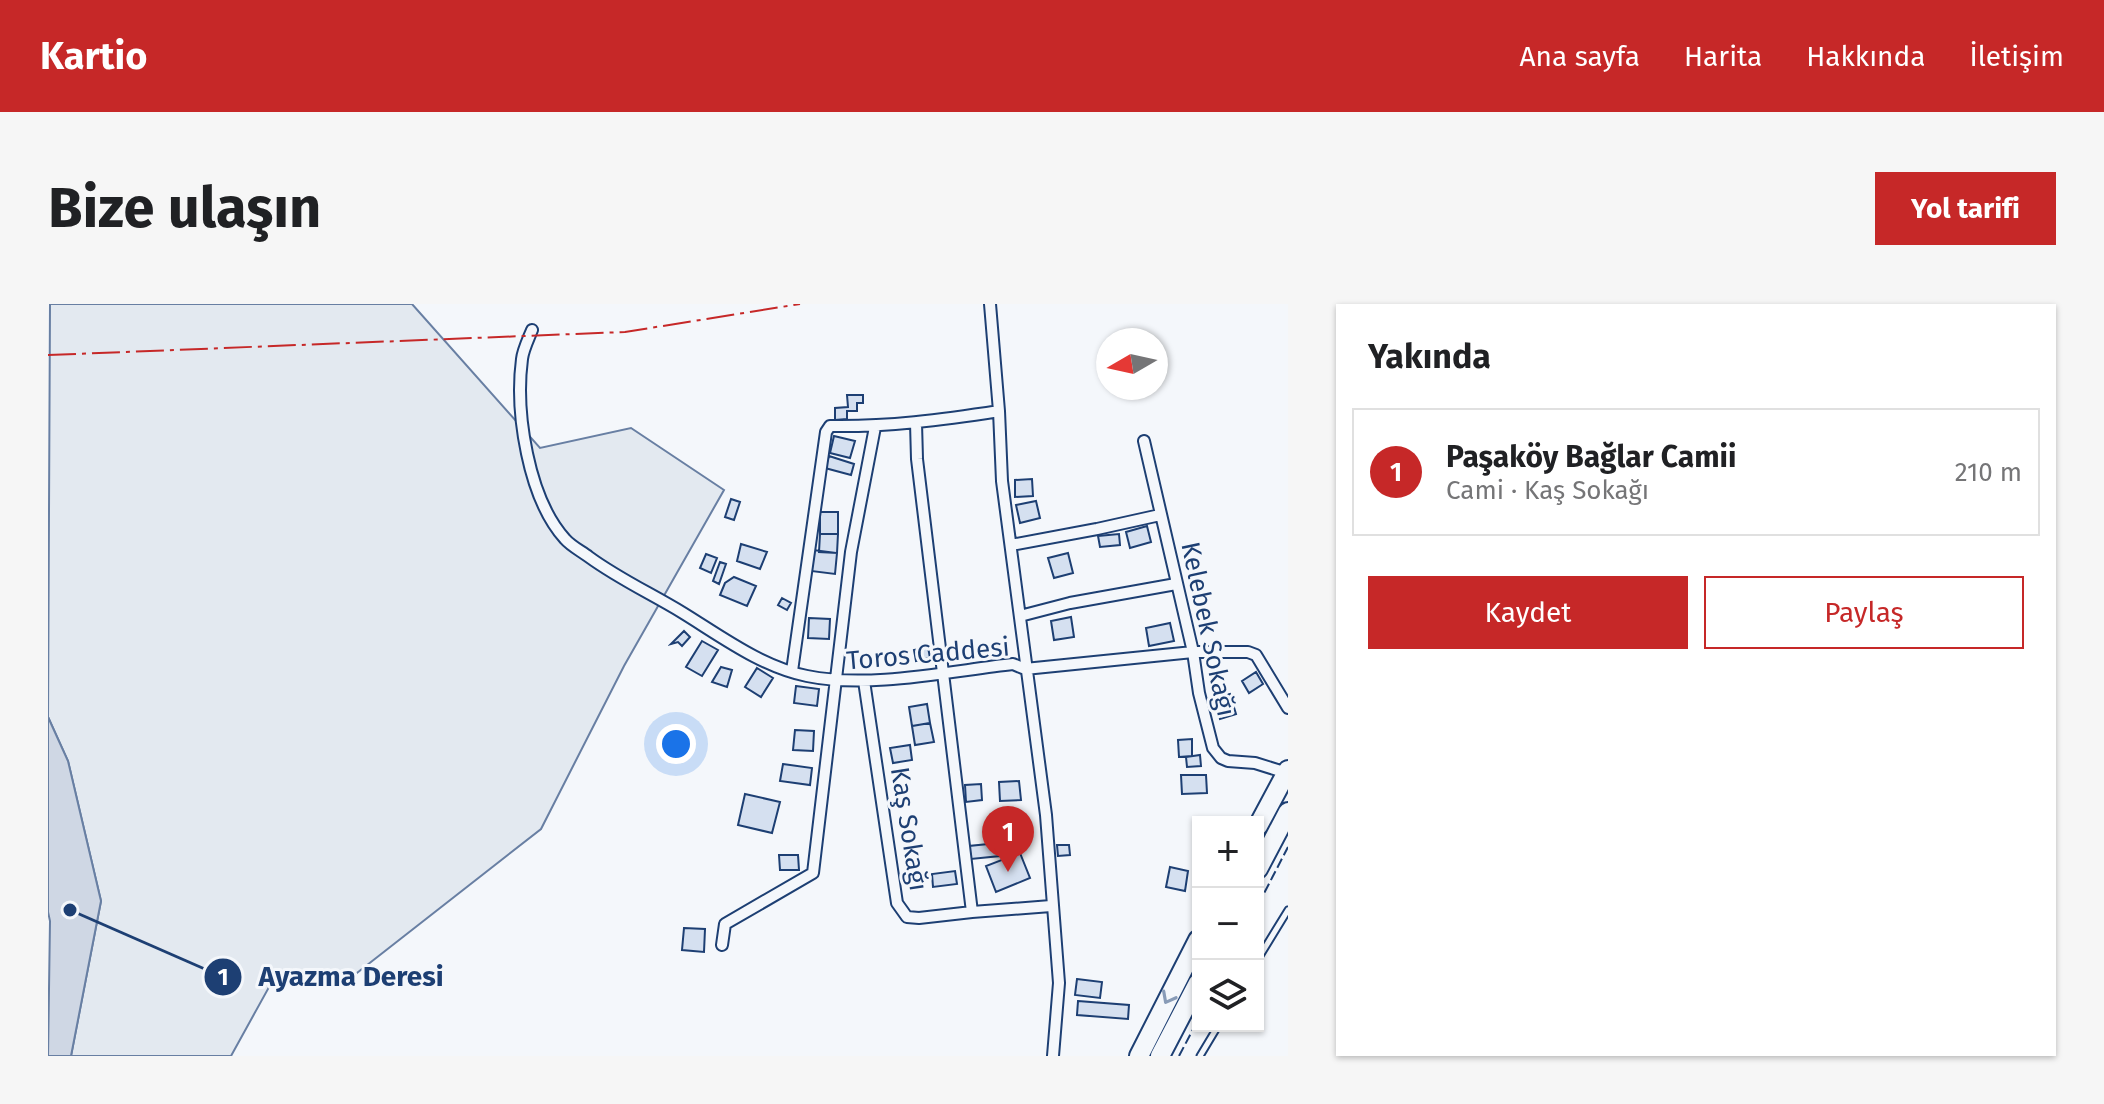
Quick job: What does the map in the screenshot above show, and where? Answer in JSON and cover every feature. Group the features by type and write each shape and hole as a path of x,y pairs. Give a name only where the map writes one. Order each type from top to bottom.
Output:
{"highway":[{"path":"1263,816 1287,771"},
{"path":"1264,858 1288,812"},
{"path":"1139,1056 1192,952"},
{"path":"1160,1056 1192,995"}],"street":[{"path":"990,304 1002,481 1046,815 1059,983 1053,1056"},
{"path":"532,330 522,357 521,412 542,505 565,540 637,589 740,649 792,671 837,681 851,552 875,427"},
{"path":"792,671 826,432 830,426 875,427 999,411"},
{"path":"916,423 917,459 972,912 1051,906"},
{"name":"Kelebek Sokağı","path":"1144,441 1213,748 1228,761 1255,763 1287,771"},
{"path":"1011,545 1160,515"},
{"path":"1020,616 1070,603 1176,584"},
{"name":"Toros Caddesi","path":"722,945 725,924 813,873 837,681 864,681 1013,664 1025,669 1193,652 1248,652 1256,655 1288,708"},
{"name":"Kaş Sokağı","path":"864,681 897,903 907,917 972,912"}],"lane":[{"path":"1264,949 1288,910"},
{"path":"1200,1056 1214,1032"}],"shaded area":[{"path":"50,304 412,304 540,448 631,428 724,490 624,666 541,829 339,987 274,978 231,1056 71,1056 101,901 68,761 48,717"},
{"path":"48,717 68,761 101,901 71,1056 48,1056"}],"building":[{"path":"847,395 863,395 863,403 857,403 857,411 847,411 847,419 835,420 835,408 848,407"},
{"path":"834,436 855,441 850,458 830,453"},
{"path":"829,456 854,464 851,475 825,468"},
{"path":"1032,479 1033,496 1015,497 1015,480"},
{"path":"731,499 740,502 734,520 725,517"},
{"path":"1036,501 1040,518 1020,523 1016,505"},
{"path":"820,512 838,512 838,534 820,534"},
{"path":"1147,526 1151,542 1130,548 1126,532"},
{"path":"820,534 838,534 837,553 819,552"},
{"path":"1119,534 1120,545 1100,547 1098,536"},
{"path":"741,544 767,552 760,569 737,561"},
{"path":"813,550 837,553 835,574 811,571"},
{"path":"1068,553 1073,573 1054,578 1048,558"},
{"path":"706,554 717,558 711,573 700,568"},
{"path":"720,562 726,564 719,584 713,581"},
{"path":"734,577 756,586 747,606 720,595 725,583"},
{"path":"782,598 791,603 787,610 778,605"},
{"path":"1071,617 1074,637 1054,640 1051,621"},
{"path":"809,618 830,619 829,639 808,638"},
{"path":"1170,623 1174,641 1149,646 1146,628"},
{"path":"684,631 690,637 682,646 678,642 671,644"},
{"path":"702,641 718,650 702,676 686,667"},
{"path":"928,647 930,658 916,661 914,650"},
{"path":"721,667 732,670 727,687 712,682"},
{"path":"757,668 773,678 761,697 745,687"},
{"path":"1256,672 1263,684 1249,693 1242,681"},
{"path":"796,686 819,689 817,706 794,703"},
{"path":"1230,694 1236,714 1220,719 1215,698"},
{"path":"927,704 930,723 912,726 909,707"},
{"path":"930,723 934,742 915,745 912,726"},
{"path":"795,730 814,731 813,751 793,750"},
{"path":"1192,739 1192,756 1179,757 1178,740"},
{"path":"910,745 912,760 893,763 890,748"},
{"path":"1200,755 1201,766 1187,767 1186,757"},
{"path":"783,764 812,768 810,785 780,781"},
{"path":"1181,775 1206,775 1207,793 1182,794"},
{"path":"1019,781 1021,800 1000,801 999,782"},
{"path":"981,784 982,800 966,802 965,785"},
{"path":"745,794 780,802 772,833 738,825"},
{"path":"998,843 1000,856 971,859 969,846"},
{"path":"1057,845 1069,845 1070,855 1058,856"},
{"path":"1020,853 1030,878 996,892 986,866"},
{"path":"779,855 798,855 799,870 780,870"},
{"path":"1170,867 1188,871 1185,891 1166,887"},
{"path":"955,871 957,884 933,887 932,874"},
{"path":"684,928 705,929 704,952 682,950"},
{"path":"1077,979 1102,982 1100,998 1075,995"},
{"path":"1078,1001 1129,1005 1128,1019 1077,1015"}],"fence":[{"path":"1264,893 1288,847"},
{"path":"1179,1056 1192,1031"}],"power":[{"path":"48,355 625,332 800,304"}],"place":[{"name":"Paşaköy Bağlar Camii","path":"1008,872"},
{"name":"Ayazma Deresi","path":"70,910"}]}
